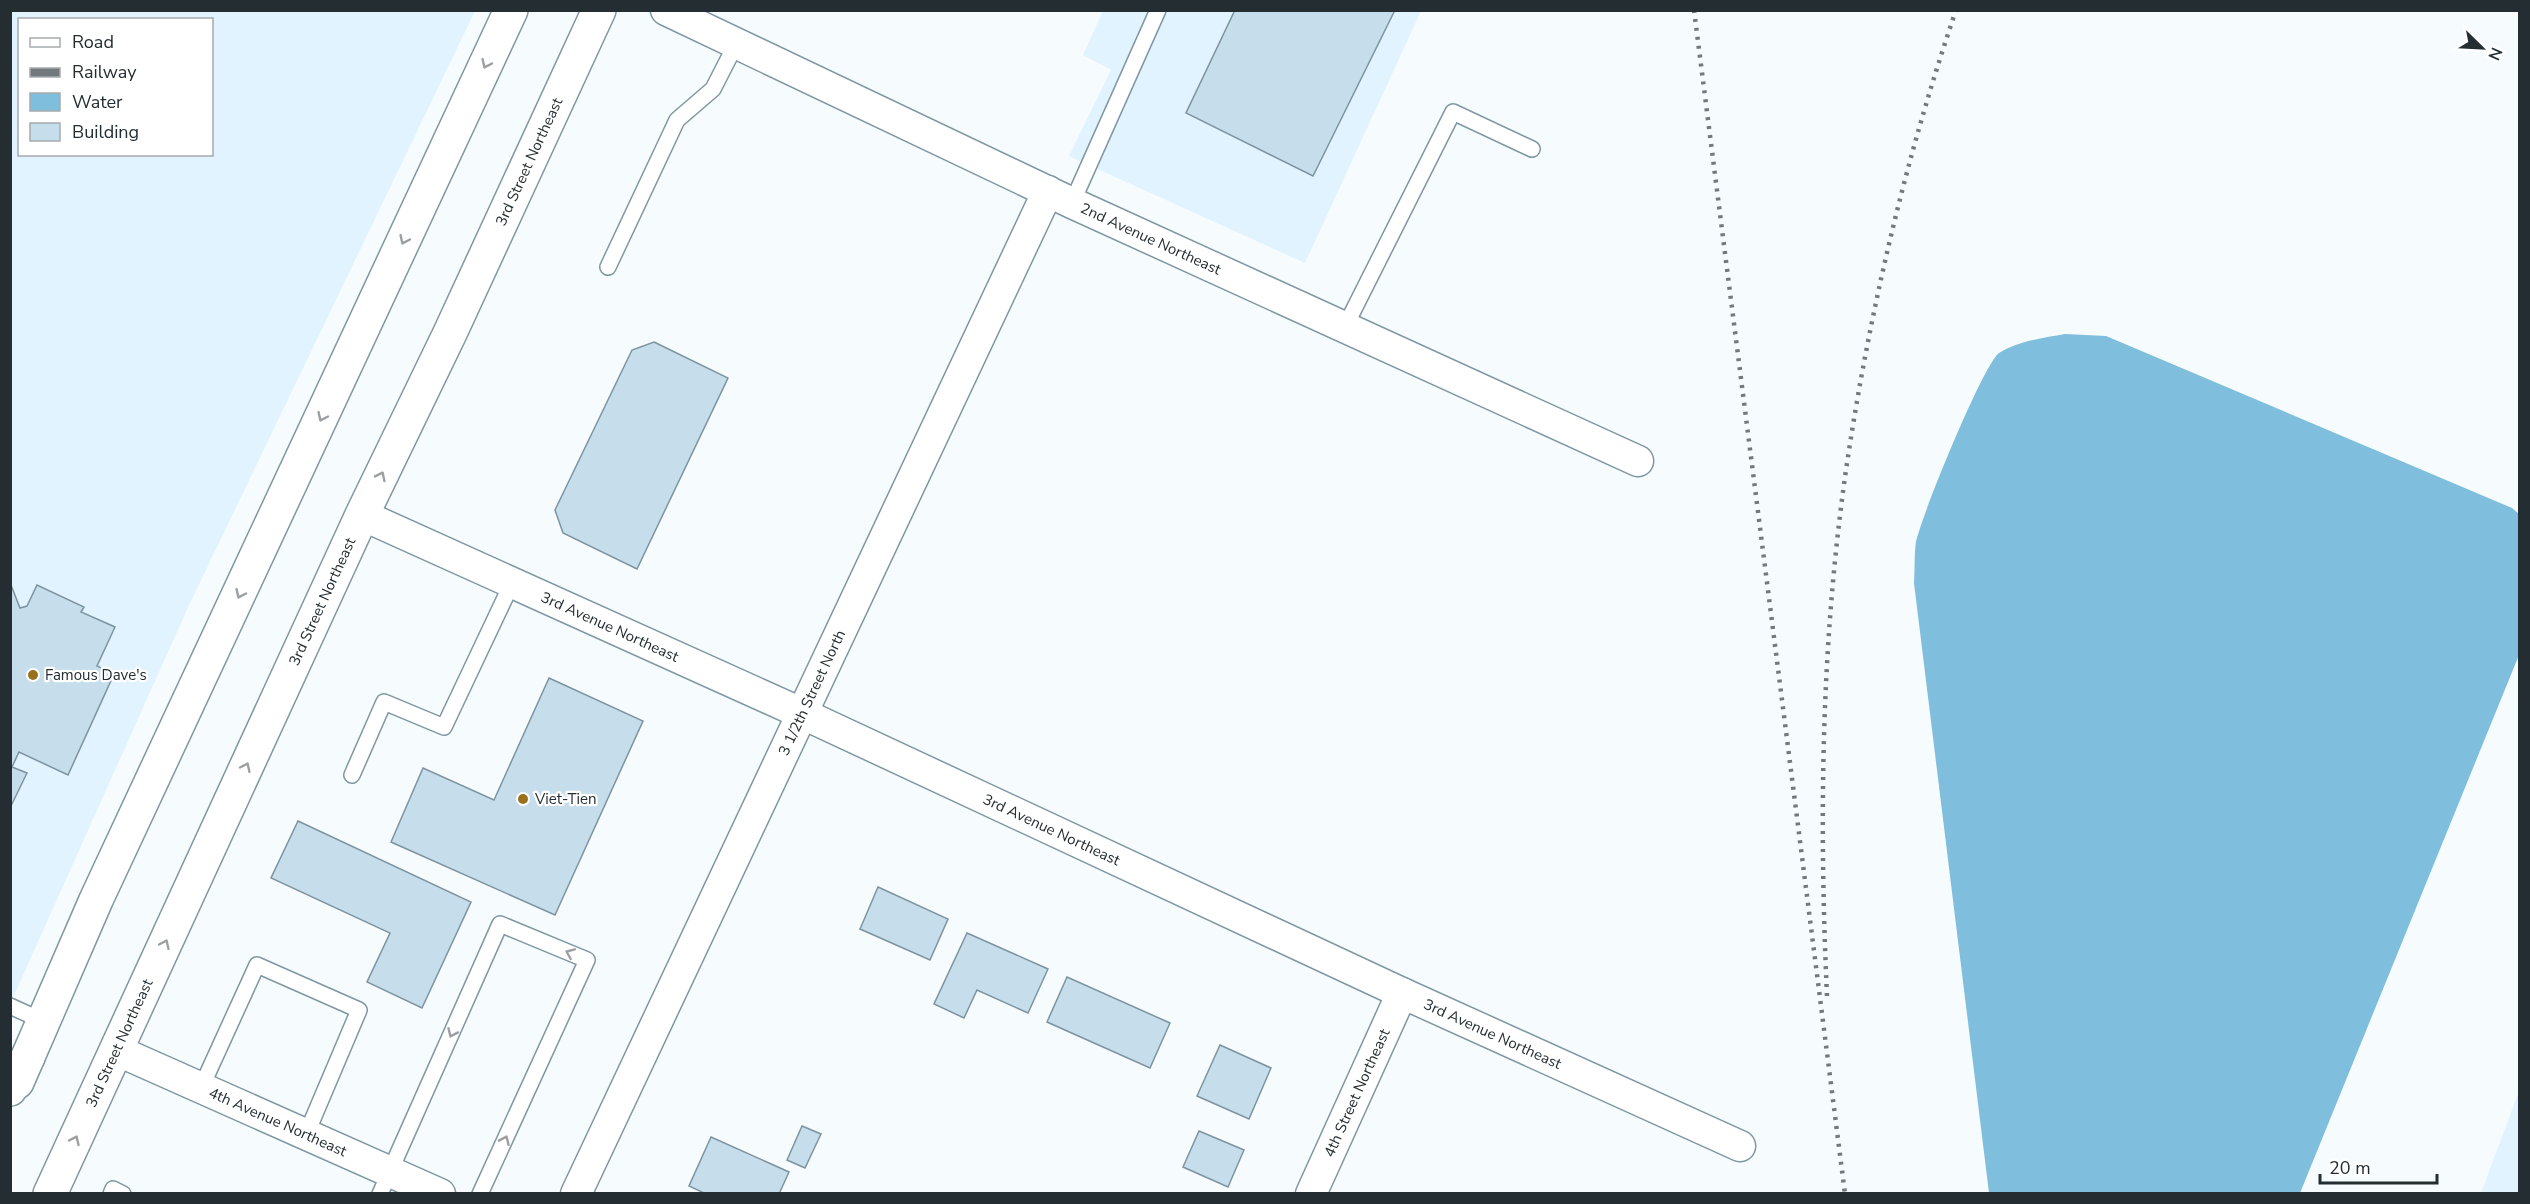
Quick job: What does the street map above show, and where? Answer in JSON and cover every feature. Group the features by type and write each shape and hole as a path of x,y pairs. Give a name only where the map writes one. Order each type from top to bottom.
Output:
{"main road":[{"path":"10,1096 45,1022 96,900 511,10"},
{"name":"3rd Street Northeast","path":"50,1194 362,515 450,333 599,10"},
{"path":"10,1089 28,1057"}],"street":[{"name":"2nd Avenue Northeast","path":"666,10 1060,197 1638,461"},
{"name":"3 1/2th Street North","path":"576,1194 801,713 1060,197"},
{"name":"3rd Avenue Northeast","path":"362,515 801,713 1402,993 1740,1146"},
{"name":"4th Street Northeast","path":"1311,1194 1402,993"},
{"name":"4th Avenue Northeast","path":"116,1050 306,1135 386,1183 440,1194"}],"lane":[{"path":"1060,197 1158,10"},
{"path":"608,267 676,120 713,89 736,44"},
{"path":"1345,327 1453,112 1532,149"},
{"path":"352,775 384,702 444,727 512,583"},
{"path":"386,1183 500,924 586,960 480,1194"},
{"path":"201,1088 256,964 359,1010 306,1135"},
{"path":"10,1006 45,1022"},
{"path":"111,1194 113,1189 123,1194"}],"shaded area":[{"path":"11,11 475,11 190,603 11,1002"},
{"path":"1103,11 1421,11 1305,263 1069,156 1111,70 1083,55"},
{"path":"2519,1091 2519,1193 2481,1193"}],"water":[{"path":"2065,334 2106,336 2512,508 2519,514 2519,655 2300,1193 1989,1193 1914,583 1915,547 1940,474 1967,411 1991,364 1999,353 2014,346"}],"building":[{"path":"1235,10 1395,10 1313,176 1186,113"},
{"path":"654,342 728,378 637,569 563,533 555,510 632,350"},
{"path":"11,585 20,608 27,606 37,585 84,607 81,612 115,627 97,666 114,674 68,775 19,752 12,767 27,773 10,808"},
{"path":"549,678 643,721 555,915 391,842 423,768 494,800"},
{"path":"298,821 471,902 422,1008 367,982 390,933 271,878"},
{"path":"878,887 948,919 930,960 860,929"},
{"path":"967,933 1048,969 1028,1013 977,990 964,1018 934,1004"},
{"path":"1067,977 1170,1023 1150,1068 1047,1022"},
{"path":"1220,1045 1271,1068 1249,1119 1197,1096"},
{"path":"802,1126 821,1134 805,1168 787,1160"},
{"path":"1199,1131 1244,1150 1228,1187 1183,1167"},
{"path":"711,1137 789,1172 779,1194 706,1194 689,1186"}],"railway":[{"path":"1694,10 1845,1194"},
{"path":"1827,996 1823,864 1824,733 1831,601 1846,470 1877,295 1905,180 1956,10"}],"place":[{"name":"Famous Dave's","path":"33,675"},
{"name":"Viet-Tien","path":"523,799"}]}
